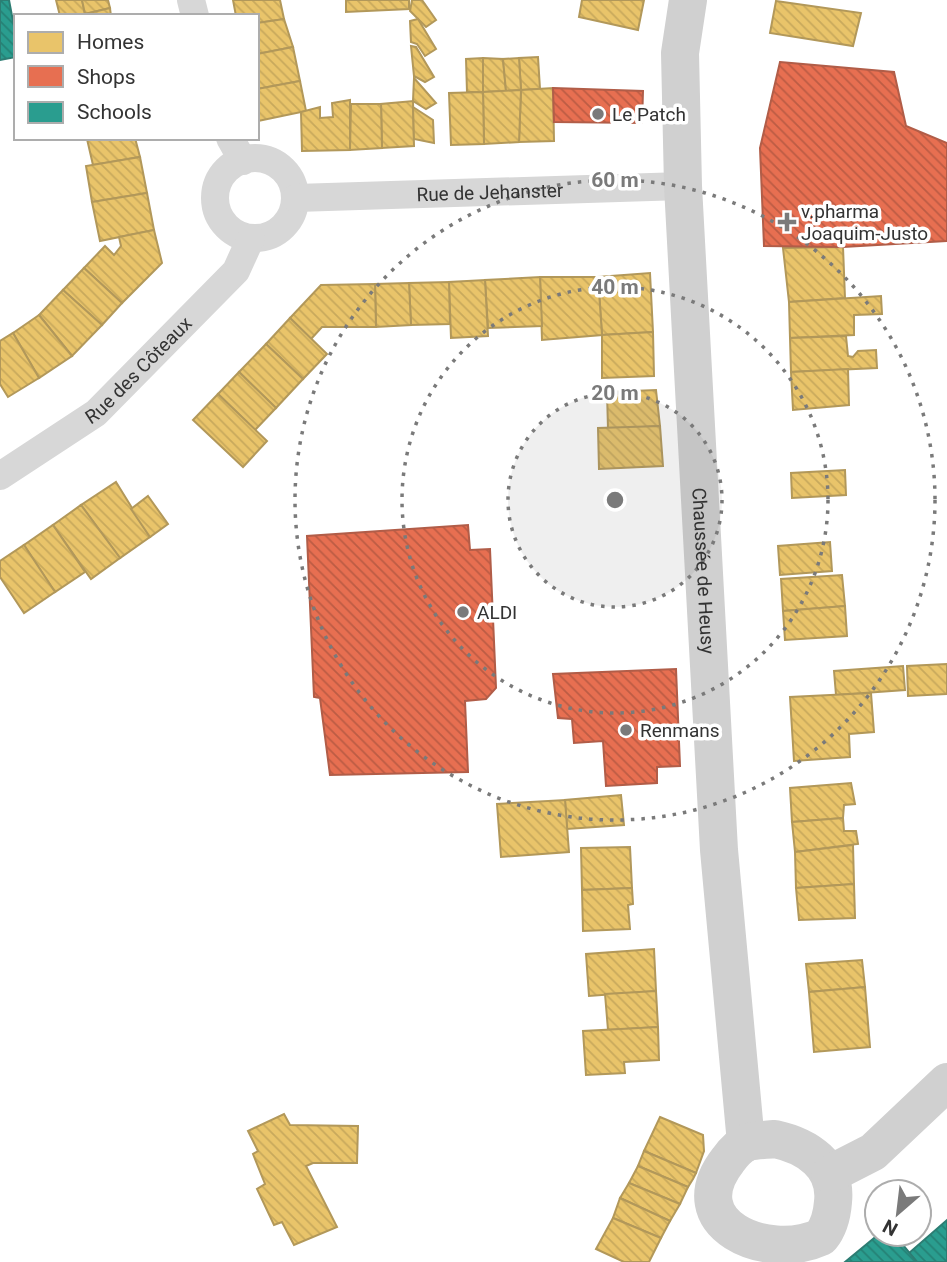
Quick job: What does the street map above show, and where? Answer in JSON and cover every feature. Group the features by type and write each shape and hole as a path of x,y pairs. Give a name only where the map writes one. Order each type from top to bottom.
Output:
{"main road":[{"name":"Chaussée de Heusy","path":"688,0 680,53 683,186 719,850 746,1143"},
{"path":"830,1174 873,1152 947,1082"},
{"path":"775,1139 797,1144 817,1157 830,1174 833,1205 825,1232 812,1247 794,1256 744,1257 724,1236 715,1215 713,1193 719,1172 746,1143 775,1139"}],"street":[{"path":"236,150 273,162 293,183 296,198 295,209 282,229 261,239 251,239 237,234 220,218 215,195 223,173 232,164 236,150"},
{"name":"Rue de Jehanster","path":"296,198 683,186"},
{"name":"Rue des Côteaux","path":"0,476 96,413 236,271 251,239"}],"building: Homes":[{"path":"56,0 82,0 85,14 60,14"},
{"path":"82,0 108,0 110,8 85,14"},
{"path":"233,0 280,0 284,19 259,23 259,14 236,14"},
{"path":"346,0 409,0 409,9 346,12"},
{"path":"412,0 422,0 436,20 426,27 410,11"},
{"path":"582,0 644,0 638,30 579,17"},
{"path":"776,1 861,13 853,46 770,33"},
{"path":"110,8 111,14 85,14"},
{"path":"284,19 293,47 259,54 259,23"},
{"path":"418,19 436,49 425,56 417,44 411,42 410,21"},
{"path":"411,46 416,47 434,77 425,82 414,76"},
{"path":"293,47 300,81 259,89 259,54"},
{"path":"538,57 540,89 521,90 519,58"},
{"path":"483,58 483,92 467,92 466,59"},
{"path":"483,58 503,59 506,91 483,92"},
{"path":"519,58 521,90 506,91 503,59"},
{"path":"414,78 436,103 426,109 413,101"},
{"path":"300,81 306,111 259,121 259,89"},
{"path":"553,88 554,141 519,142 521,90"},
{"path":"521,90 519,142 484,144 483,92"},
{"path":"483,92 484,144 451,145 449,93"},
{"path":"350,100 350,150 302,151 301,112 320,107 320,118 333,117 332,103"},
{"path":"413,101 414,146 382,148 381,104"},
{"path":"351,104 381,104 382,148 350,150"},
{"path":"413,107 433,120 434,143 414,139"},
{"path":"87,140 136,140 140,157 93,165"},
{"path":"140,157 147,193 92,202 86,166"},
{"path":"147,193 154,230 100,241 92,202"},
{"path":"154,230 162,263 122,303 84,268 105,246 114,255 121,246 119,237"},
{"path":"843,247 845,298 789,302 783,248"},
{"path":"84,268 122,303 102,325 63,290"},
{"path":"650,273 653,332 602,335 598,277"},
{"path":"540,277 598,277 602,335 542,340"},
{"path":"540,277 542,326 488,328 485,280"},
{"path":"485,280 488,336 451,338 449,282"},
{"path":"449,282 450,324 411,325 409,283"},
{"path":"409,283 411,325 376,327 375,284"},
{"path":"375,284 376,327 322,327 311,339 290,318 321,285"},
{"path":"63,290 102,325 72,356 39,315"},
{"path":"881,296 882,314 854,315 854,335 790,338 789,302"},
{"path":"39,315 72,356 39,378 13,333"},
{"path":"290,318 327,354 303,379 266,344"},
{"path":"653,332 654,376 602,378 602,335"},
{"path":"13,333 39,378 8,397 0,384 0,341"},
{"path":"846,336 848,356 853,357 858,351 876,350 877,368 791,372 790,338"},
{"path":"266,344 303,379 276,408 239,372"},
{"path":"848,369 849,405 793,410 791,372"},
{"path":"239,372 276,408 255,430 218,394"},
{"path":"656,390 660,426 608,429 607,392"},
{"path":"218,394 267,441 243,467 193,420"},
{"path":"660,426 663,466 599,469 598,428"},
{"path":"845,470 846,495 792,498 791,473"},
{"path":"116,482 150,537 120,558 81,505"},
{"path":"148,496 168,524 150,537 131,509"},
{"path":"81,505 120,558 91,579 53,525"},
{"path":"53,525 85,572 55,592 24,545"},
{"path":"830,542 832,571 780,575 778,546"},
{"path":"24,545 55,592 24,613 0,577 0,561"},
{"path":"842,575 845,606 783,611 781,579"},
{"path":"845,606 847,636 785,640 783,611"},
{"path":"947,664 947,694 908,696 907,666"},
{"path":"903,666 905,690 836,695 834,671"},
{"path":"871,693 874,732 849,734 850,757 794,761 790,697"},
{"path":"851,783 855,804 844,805 843,818 792,822 790,788"},
{"path":"621,795 624,825 567,829 565,800"},
{"path":"565,800 569,852 501,857 497,804"},
{"path":"843,818 844,831 856,831 858,844 795,852 792,822"},
{"path":"853,845 854,884 796,888 795,852"},
{"path":"630,847 632,888 582,890 581,848"},
{"path":"854,884 855,918 799,920 796,888"},
{"path":"632,888 633,904 628,905 630,929 583,931 582,890"},
{"path":"654,949 656,991 589,996 586,954"},
{"path":"862,960 865,987 809,992 806,964"},
{"path":"865,987 870,1047 814,1052 809,992"},
{"path":"656,991 658,1027 608,1030 605,994"},
{"path":"658,1027 659,1060 624,1062 625,1073 586,1075 583,1031"},
{"path":"284,1114 290,1125 358,1126 357,1163 313,1163 306,1166 337,1227 294,1245 282,1222 274,1225 257,1189 265,1184 253,1154 258,1151 248,1131"},
{"path":"660,1117 703,1135 704,1151 696,1173 644,1151"},
{"path":"644,1151 696,1173 688,1187 638,1166"},
{"path":"638,1166 688,1187 680,1204 629,1183"},
{"path":"629,1183 680,1204 670,1221 620,1198"},
{"path":"620,1198 670,1221 661,1238 613,1218"},
{"path":"613,1218 661,1238 649,1262 624,1262 596,1249"}],"building: Shops":[{"path":"780,62 894,72 906,126 947,143 947,241 843,247 764,246 760,148"},
{"path":"553,88 643,91 642,123 554,122"},
{"path":"468,525 470,550 490,549 496,688 486,699 465,701 468,772 330,775 320,698 314,697 307,536"},
{"name":"Renmans","path":"676,669 680,766 657,767 657,783 606,786 603,741 574,743 572,719 558,718 553,674"}],"building: Schools":[{"path":"0,0 9,0 14,26 14,57 0,60"},
{"path":"947,1220 947,1262 917,1262 909,1253 915,1248 933,1248 933,1232"},
{"path":"863,1247 906,1248 917,1262 845,1262"}],"place":[{"name":"Le Patch","path":"598,114"},
{"name":"v.pharma Joaquim-Justo","path":"787,222"},
{"name":"ALDI","path":"463,612"},
{"name":"Renmans","path":"626,730"}]}
